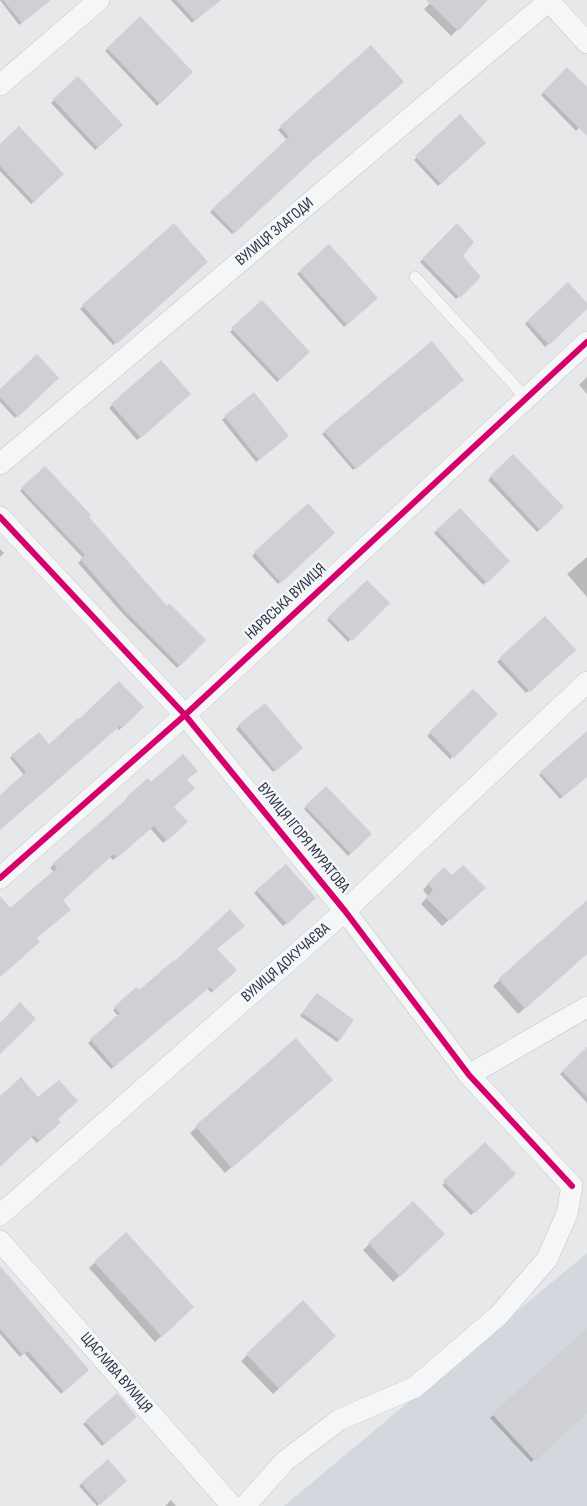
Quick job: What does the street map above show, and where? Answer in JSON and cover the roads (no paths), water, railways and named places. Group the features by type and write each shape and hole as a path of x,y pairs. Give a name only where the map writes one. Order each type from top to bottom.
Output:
{"street":[{"path":"0,85 99,0"},
{"path":"549,0 587,43"},
{"name":"ВУЛИЦЯ ЗЛАГОДИ","path":"0,464 549,0"},
{"name":"НАРВСЬКА ВУЛИЦЯ","path":"0,878 185,714 587,342"},
{"name":"ВУЛИЦЯ ІГОРЯ МУРАТОВА","path":"0,517 185,714 345,911 469,1075 580,1183"},
{"name":"ВУЛИЦЯ ДОКУЧАЄВА","path":"0,1215 345,911 587,682"},
{"path":"469,1075 587,1007"},
{"path":"245,1506 285,1461 339,1420 414,1387 499,1315 547,1259 580,1183"},
{"name":"ЩАСЛИВА ВУЛИЦЯ","path":"0,1241 232,1506"}],"lane":[{"path":"415,277 526,398"}]}
